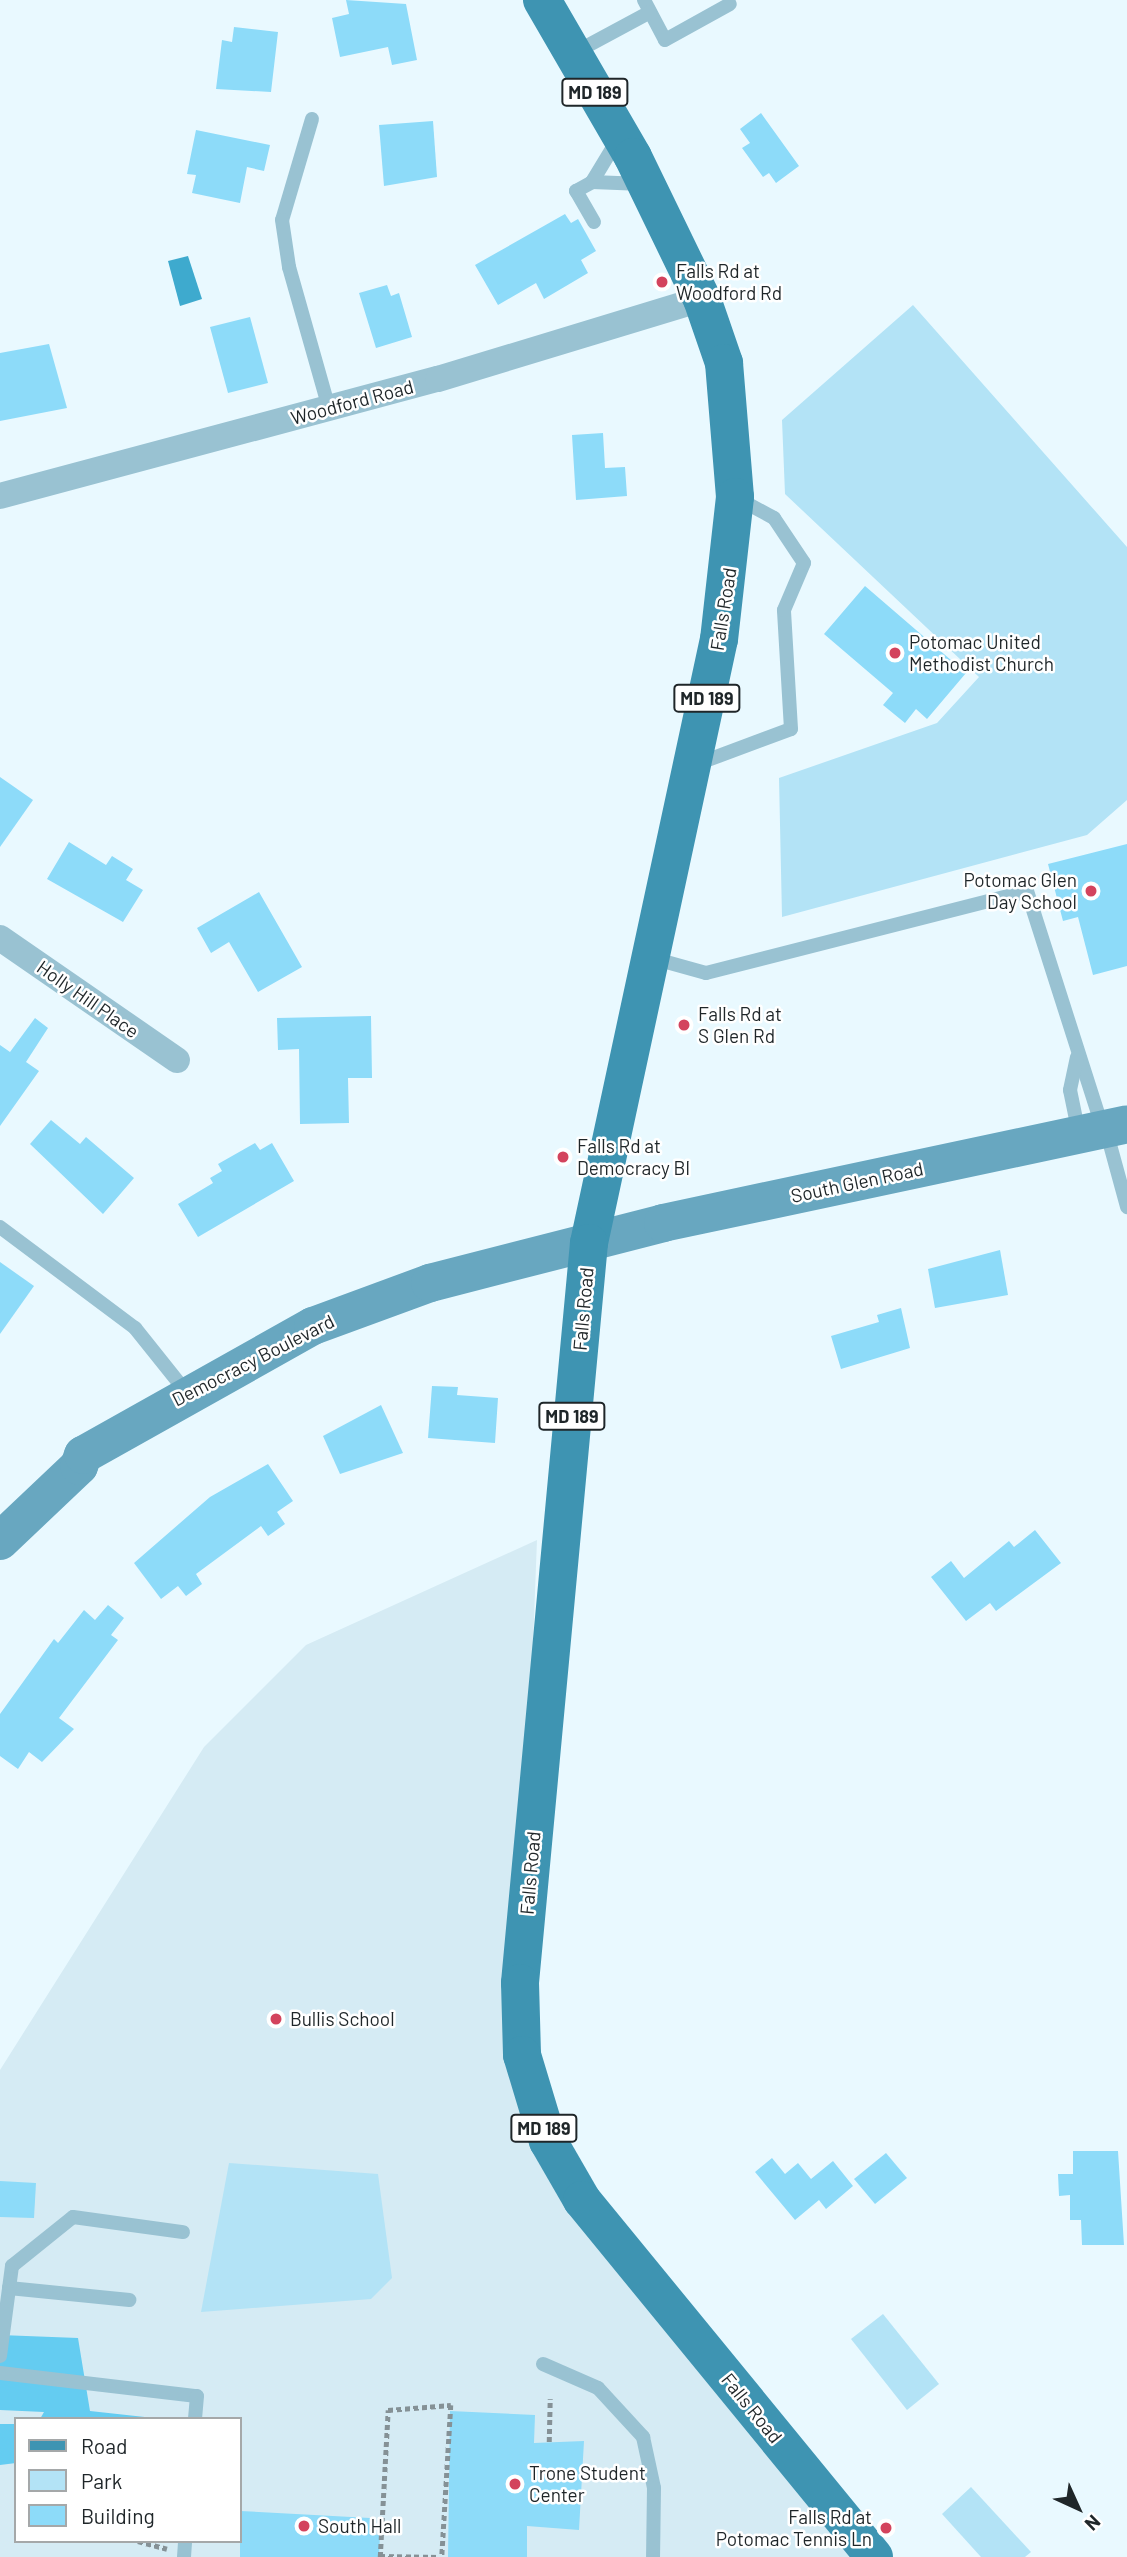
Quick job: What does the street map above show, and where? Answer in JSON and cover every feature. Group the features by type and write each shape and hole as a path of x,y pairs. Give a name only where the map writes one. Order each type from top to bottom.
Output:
{"main road":[{"name":"Falls Road","path":"542,0 620,135 702,299 724,363 735,497 719,639 589,1243 520,1983 522,2055 548,2141 582,2200 874,2557"},
{"name":"South Glen Road","path":"589,1243 1104,1129"},
{"name":"Democracy Boulevard","path":"0,1541 79,1466 83,1455 187,1393 326,1321 430,1283 589,1243"}],"street":[{"name":"Woodford Road","path":"0,496 329,408 702,299"},
{"name":"Holly Hill Place","path":"0,938 177,1060"}],"lane":[{"path":"573,54 647,6 665,40 730,4"},
{"path":"312,118 282,220 289,267 329,408"},
{"path":"594,222 576,191 592,182 620,135"},
{"path":"592,182 646,184"},
{"path":"692,766 792,729 785,610 804,562 774,518 735,497"},
{"path":"650,958 706,973 1027,891 1077,1057 1092,1085 1127,1207"},
{"path":"1077,1057 1070,1090 1104,1129"},
{"path":"0,1227 135,1328 187,1393"},
{"path":"0,2356 12,2266 73,2217 183,2232"},
{"path":"9,2288 129,2300"},
{"path":"544,2364 598,2388 643,2437 654,2488 653,2557"},
{"path":"0,2373 197,2396 195,2417"}],"path":[{"path":"548,2442 550,2399"},
{"path":"451,2405 441,2557 380,2556 388,2410 451,2405"},
{"path":"149,2543 181,2549"}],"shaded area":[{"path":"188,256 202,299 180,306 168,261"},
{"name":"Bullis School","path":"537,1540 520,1983 548,2141 874,2557 0,2557 0,2070 204,1747 306,1645"},
{"path":"0,2335 78,2338 90,2411 145,2417 41,2417 44,2412 0,2410"},
{"path":"0,2424 14,2424 14,2463 0,2465"}],"green space":[{"path":"913,305 1127,547 1127,800 1087,835 782,917 779,778 937,723 979,677 785,494 782,420"},
{"path":"229,2163 378,2174 392,2278 371,2299 201,2312"},
{"path":"883,2314 939,2384 907,2410 851,2339"},
{"path":"971,2487 1031,2552 1025,2557 981,2557 942,2514"}],"building":[{"path":"346,0 406,4 417,60 392,65 388,47 340,57 332,18 349,14"},
{"path":"234,27 278,32 271,92 216,89 222,40 232,42"},
{"path":"761,113 799,166 776,183 769,173 763,177 742,148 750,143 740,129"},
{"path":"433,121 437,177 384,186 379,125"},
{"path":"196,130 270,145 264,171 247,167 240,203 192,193 196,175 187,174"},
{"path":"565,214 571,223 578,219 596,251 581,260 588,273 544,299 536,283 498,305 475,265"},
{"path":"387,285 391,296 399,293 412,337 376,348 359,293"},
{"path":"250,317 268,383 228,393 210,327"},
{"path":"49,344 67,408 0,421 0,353"},
{"path":"603,433 605,468 625,467 627,496 576,500 572,435"},
{"name":"Potomac United Methodist Church","path":"865,586 966,673 927,719 916,709 905,723 883,705 893,693 824,634"},
{"path":"0,777 33,800 0,847"},
{"path":"69,842 106,865 112,856 133,869 126,880 143,890 123,922 47,879"},
{"name":"Potomac Glen Day School","path":"1127,844 1127,966 1093,975 1078,917 1063,921 1048,864"},
{"path":"259,892 302,967 258,992 229,942 211,953 197,928"},
{"path":"371,1016 372,1078 348,1078 349,1123 300,1124 299,1049 278,1050 277,1018"},
{"path":"35,1018 48,1028 26,1062 39,1071 0,1126 0,1045 10,1052"},
{"path":"51,1120 80,1144 86,1137 134,1178 103,1214 30,1144"},
{"path":"255,1143 260,1150 272,1143 294,1181 198,1237 178,1204 213,1183 210,1178 222,1171 218,1164"},
{"path":"1000,1250 1008,1295 935,1308 928,1269"},
{"path":"0,1262 34,1286 0,1334"},
{"path":"901,1308 910,1348 841,1369 831,1336 879,1322 877,1315"},
{"path":"432,1386 458,1387 457,1395 498,1398 495,1443 428,1438"},
{"path":"381,1405 403,1453 340,1474 323,1436"},
{"path":"268,1464 293,1501 277,1512 285,1524 268,1536 261,1526 196,1574 202,1584 186,1596 178,1586 161,1599 134,1563 210,1497"},
{"path":"1035,1530 1061,1563 996,1611 990,1603 966,1621 931,1577 951,1561 964,1578 1009,1541 1014,1547"},
{"path":"108,1605 124,1618 111,1635 118,1640 59,1718 74,1729 42,1762 29,1752 18,1769 0,1756 0,1714 54,1639 58,1643 84,1610 95,1620"},
{"path":"1073,2151 1118,2151 1124,2245 1082,2245 1081,2220 1070,2220 1070,2195 1059,2196 1058,2174 1073,2174"},
{"path":"886,2153 907,2178 875,2204 854,2179"},
{"path":"772,2158 785,2174 798,2163 811,2179 833,2161 853,2186 826,2209 819,2200 795,2220 755,2172"},
{"path":"0,2181 36,2183 34,2218 0,2217"},
{"name":"Trone Student Center","path":"450,2411 535,2415 534,2443 584,2441 579,2530 527,2526 527,2557 448,2557"},
{"name":"South Hall","path":"242,2511 370,2518 369,2534 380,2535 379,2557 240,2557"}],"place":[{"name":"Falls Rd at Woodford Rd","path":"662,282"},
{"name":"Potomac United Methodist Church","path":"895,653"},
{"name":"Potomac Glen Day School","path":"1091,891"},
{"name":"Falls Rd at S Glen Rd","path":"684,1025"},
{"name":"Falls Rd at Democracy Bl","path":"563,1157"},
{"name":"Bullis School","path":"276,2019"},
{"name":"Trone Student Center","path":"515,2484"},
{"name":"South Hall","path":"304,2526"},
{"name":"Falls Rd at Potomac Tennis Ln","path":"886,2528"}]}
